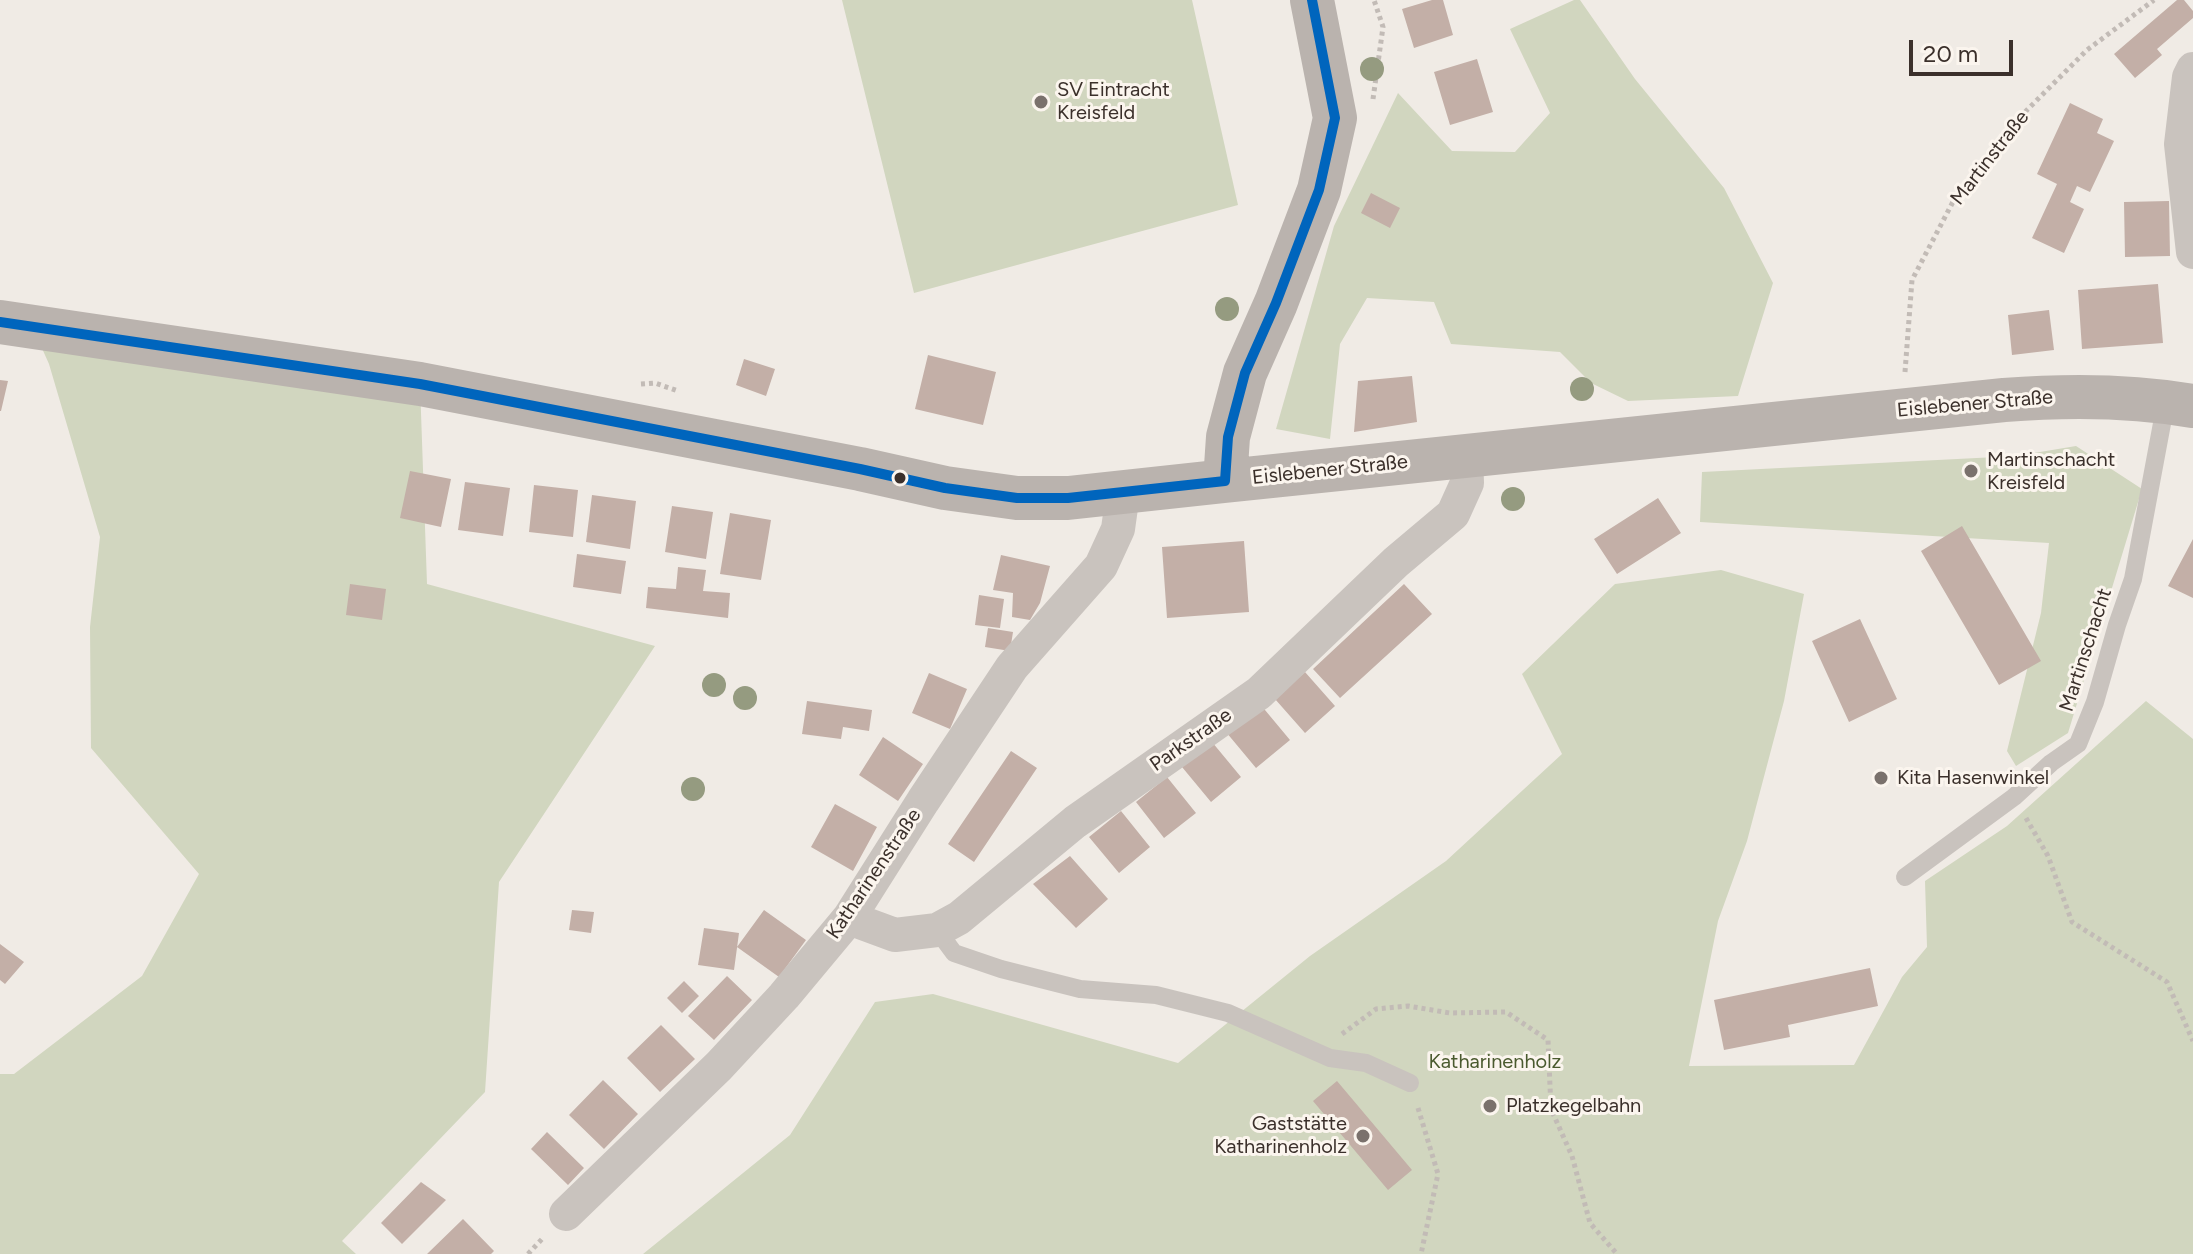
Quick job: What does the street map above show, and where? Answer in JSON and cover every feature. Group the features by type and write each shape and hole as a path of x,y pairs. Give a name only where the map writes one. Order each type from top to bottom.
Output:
{"main road":[{"path":"1225,481 1228,437 1245,373 1276,303 1319,190 1335,118 1312,0"},
{"name":"Eislebener Straße","path":"0,322 420,384 945,488 1017,498 1068,498 1123,493 2049,397 2134,398 2180,404"}],"street":[{"path":"2193,69 2189,77 2181,144 2193,252"},
{"name":"Parkstraße","path":"849,918 895,935 937,930 959,918 1075,822 1259,693 1396,562 1453,514 1467,483 1466,456"},
{"name":"Katharinenstraße","path":"566,1214 719,1066 784,996 849,918 1012,667 1101,566 1118,529 1123,493"}],"lane":[{"name":"Martinschacht","path":"1905,877 2014,797 2051,763 2078,744 2095,702 2133,579 2180,404"},
{"path":"937,930 954,953 1001,969 1080,989 1156,995 1228,1013 1330,1058 1366,1063 1410,1083"}],"path":[{"name":"Martinstraße","path":"1902,410 1912,280 1956,196 2017,120 2087,50 2154,0"},
{"path":"2014,797 2048,856 2072,922 2167,982 2193,1041"},
{"path":"1330,1058 1342,1033 1376,1009 1408,1006 1450,1013 1506,1012 1548,1040 1551,1109 1572,1156 1590,1223 1617,1254"},
{"path":"1410,1083 1438,1174 1421,1254"}],"green space":[{"name":"SV Eintracht Kreisfeld","path":"842,0 1192,0 1238,205 914,293"},
{"path":"1580,0 1635,79 1724,188 1773,283 1738,396 1628,401 1591,383 1560,352 1451,344 1434,302 1367,298 1340,344 1330,439 1276,429 1334,226 1398,93 1452,151 1515,152 1550,113 1510,29"},
{"path":"32,326 420,384 427,584 655,646 499,882 485,1092 342,1241 356,1254 0,1254 0,1074 14,1074 142,976 199,874 91,748 90,627 100,537 49,364"},
{"path":"2076,446 2142,489 2068,733 2016,766 2007,751 2041,613 2049,543 1700,522 1702,472 2016,456"},
{"name":"Katharinenholz","path":"1721,570 1804,594 1784,701 1747,841 1718,921 1689,1066 1854,1065 1902,977 1927,947 1925,881 2007,826 2146,701 2193,739 2193,1254 643,1254 790,1135 875,1002 933,994 1178,1063 1310,956 1446,861 1562,754 1522,674 1615,584"}],"building":[{"path":"1443,0 1453,35 1414,48 1402,9"},
{"path":"2177,0 2184,0 2193,11 2193,18 2157,49 2162,55 2135,78 2114,54"},
{"path":"1477,59 1493,112 1450,125 1434,72"},
{"path":"2070,103 2103,119 2097,133 2114,141 2090,192 2077,186 2070,202 2084,209 2064,253 2032,238 2057,184 2037,174"},
{"path":"1371,193 1400,208 1390,228 1361,213"},
{"path":"2169,201 2170,256 2125,257 2124,202"},
{"path":"2158,284 2163,343 2082,349 2078,290"},
{"path":"2049,310 2054,350 2012,355 2008,315"},
{"path":"928,355 996,372 983,425 915,409"},
{"path":"744,359 775,369 766,396 736,385"},
{"path":"1412,376 1417,422 1354,432 1358,381"},
{"path":"0,380 8,381 1,411 0,411"},
{"path":"410,471 451,479 441,527 400,518"},
{"path":"465,482 510,488 503,536 458,530"},
{"path":"534,485 578,490 573,537 529,532"},
{"path":"592,495 636,501 630,549 586,542"},
{"path":"1658,498 1681,533 1617,574 1594,539"},
{"path":"672,506 713,512 706,559 665,552"},
{"path":"730,513 771,520 761,580 720,574"},
{"path":"1962,526 2041,661 1999,685 1921,551"},
{"path":"2193,539 2193,598 2168,586"},
{"path":"1244,541 1249,612 1167,618 1162,547"},
{"path":"577,554 626,561 621,594 573,587"},
{"path":"1001,555 1050,566 1040,603 1030,620 1012,617 1013,593 993,590"},
{"path":"678,567 706,570 703,591 730,593 728,618 646,608 648,587 676,589"},
{"path":"350,584 386,589 382,620 346,615"},
{"path":"1404,584 1432,614 1340,698 1313,669"},
{"path":"979,595 1004,599 1000,628 975,625"},
{"path":"1860,619 1897,699 1849,722 1812,641"},
{"path":"988,628 1013,632 1010,651 985,647"},
{"path":"1305,672 1335,706 1305,733 1275,699"},
{"path":"929,673 967,689 950,729 912,713"},
{"path":"807,701 872,710 869,731 843,727 841,739 802,734"},
{"path":"1260,704 1290,740 1256,768 1226,732"},
{"path":"883,737 923,764 898,801 859,775"},
{"path":"1212,742 1241,777 1211,802 1182,767"},
{"path":"1011,751 1037,768 974,862 948,844"},
{"path":"1167,777 1196,813 1164,838 1136,802"},
{"path":"835,804 877,827 853,871 811,847"},
{"path":"1121,811 1150,847 1119,873 1089,837"},
{"path":"1070,856 1108,899 1076,928 1033,884"},
{"path":"572,910 594,912 591,933 569,930"},
{"path":"764,910 806,940 779,977 737,947"},
{"path":"704,928 739,933 734,970 698,965"},
{"path":"0,944 24,962 5,984 0,980"},
{"path":"1870,968 1878,1006 1788,1025 1790,1037 1724,1050 1714,1000"},
{"path":"727,976 752,1000 714,1040 688,1016"},
{"path":"684,981 699,996 682,1013 667,998"},
{"path":"661,1025 695,1059 660,1092 627,1058"},
{"path":"603,1080 638,1114 604,1149 569,1115"},
{"name":"Gaststätte Katharinenholz","path":"1337,1081 1412,1170 1388,1190 1313,1101"},
{"path":"547,1132 584,1168 568,1185 531,1149"},
{"path":"421,1182 446,1200 402,1244 381,1223"},
{"path":"463,1219 494,1251 491,1254 427,1254"}],"transit line":[{"path":"1225,481 1228,437 1245,373 1276,303 1319,190 1335,118 1312,0"},
{"path":"0,322 420,384 945,488 1017,498 1068,498 1225,481"}],"place":[{"name":"SV Eintracht Kreisfeld","path":"1041,102"},
{"name":"Martinschacht Kreisfeld","path":"1971,471"},
{"name":"Kita Hasenwinkel","path":"1881,778"},
{"name":"Platzkegelbahn","path":"1490,1106"},
{"name":"Gaststätte Katharinenholz","path":"1363,1136"}]}
